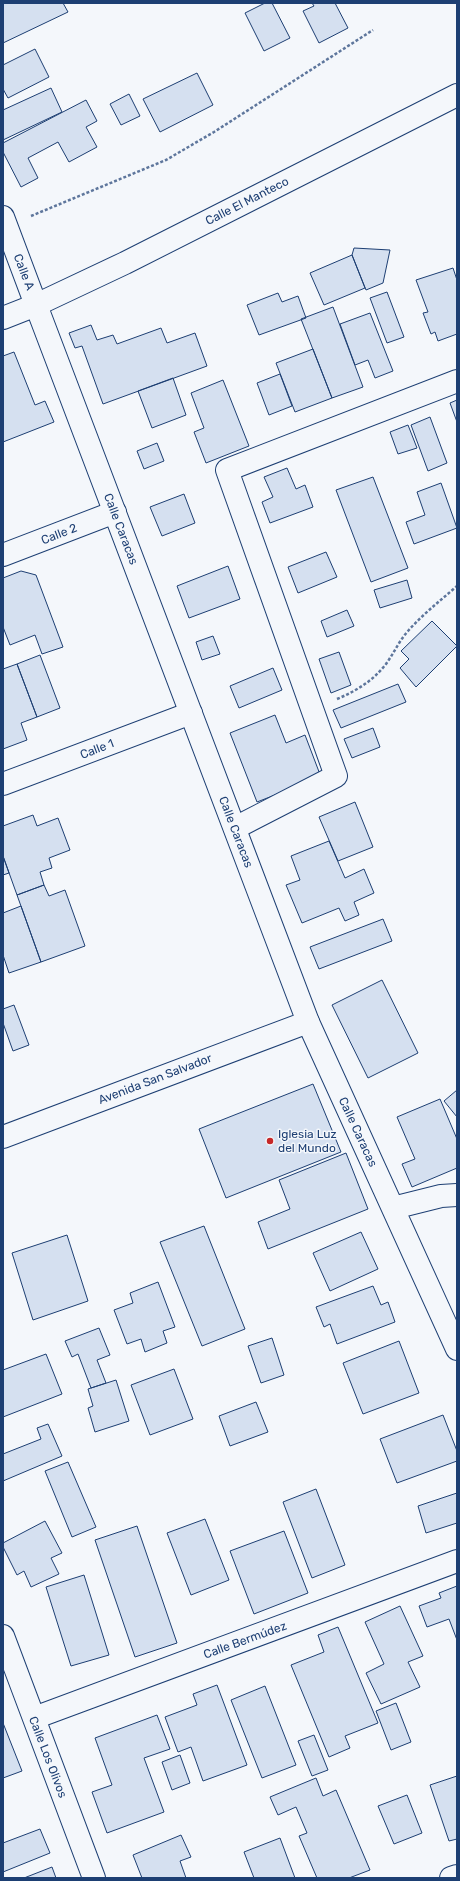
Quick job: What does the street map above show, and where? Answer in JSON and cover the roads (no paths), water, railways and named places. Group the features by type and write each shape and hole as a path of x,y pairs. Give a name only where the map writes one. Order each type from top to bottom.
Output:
{"street":[{"name":"Calle El Manteco","path":"3,318 36,305 126,263 457,95"},
{"name":"Calle A","path":"5,222 36,305"},
{"name":"Calle Caracas","path":"36,305 308,1022 457,1349"},
{"path":"235,828 336,776 227,470 457,381"},
{"name":"Calle 2","path":"3,555 115,512"},
{"name":"Calle 1","path":"3,784 191,713"},
{"name":"Avenida San Salvador","path":"3,1137 308,1022"},
{"path":"393,1208 441,1196 457,1195"},
{"name":"Calle Bermúdez","path":"34,1718 457,1561"},
{"name":"Calle Los Olivos","path":"4,1644 34,1718 94,1878"},
{"path":"451,1878 457,1876"}],"place":[{"name":"Iglesia Luz del Mundo","path":"270,1141"}]}
